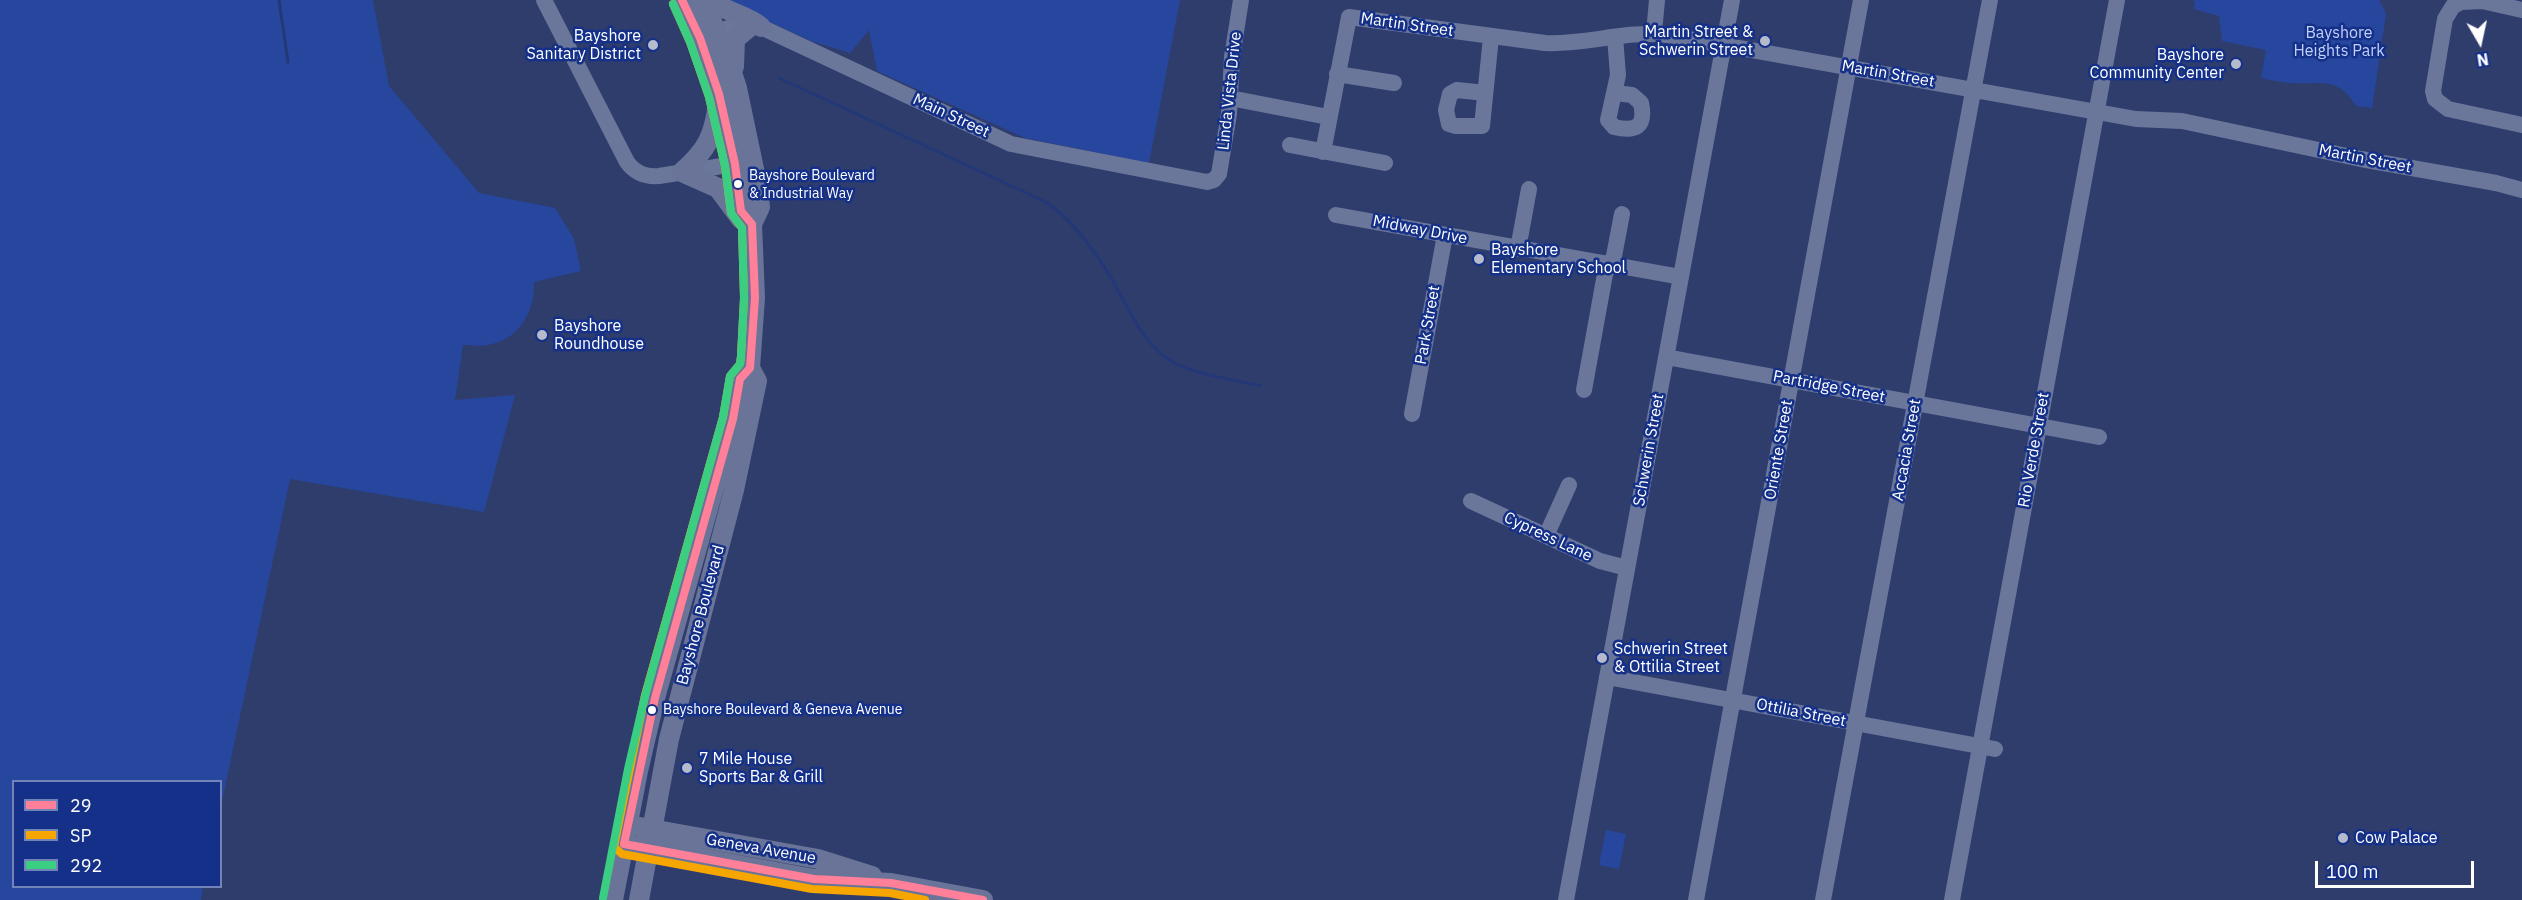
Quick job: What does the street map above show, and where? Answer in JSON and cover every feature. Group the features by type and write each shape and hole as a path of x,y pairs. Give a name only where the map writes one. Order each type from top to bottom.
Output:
{"main road":[{"name":"Bayshore Boulevard","path":"682,0 708,35"},
{"name":"Bayshore Boulevard","path":"639,900 650,829 671,730 731,500 757,381 750,368 755,309 753,230 741,211 745,163 728,91 708,35 703,0"},
{"path":"711,0 723,9 752,19 756,26 735,39 728,91 711,137 706,149 682,172 718,188 753,230"},
{"name":"Bayshore Boulevard","path":"613,900 655,698 730,430 740,378 750,368"},
{"name":"Geneva Avenue","path":"627,824 818,859 938,896 983,900"},
{"name":"Geneva Avenue","path":"624,844 814,879 891,883"}],"street":[{"path":"544,0 630,167 640,174 652,177 745,163"},
{"name":"Linda Vista Drive","path":"1214,180 1219,174 1241,0"},
{"path":"1654,33 1657,0"},
{"name":"Schwerin Street","path":"1566,900 1732,0"},
{"name":"Oriente Street","path":"1696,900 1861,0"},
{"name":"Accacia Street","path":"1824,900 1990,0"},
{"name":"Rio Verde Street","path":"1952,900 1987,748 2039,426 2117,0"},
{"path":"2522,10 2482,1 2461,2 2453,6 2445,19 2433,91 2435,99 2448,109 2522,125"},
{"name":"Martin Street","path":"1323,152 1349,17 1559,44 1654,33 2136,119 2182,121 2522,190"},
{"path":"708,35 734,26 756,26"},
{"name":"Main Street","path":"756,26 1011,144 1207,183 1214,180"},
{"path":"1485,93 1491,37"},
{"path":"1615,37 1618,75 1615,93"},
{"path":"1337,74 1394,83"},
{"path":"1230,98 1328,117"},
{"path":"1290,145 1385,163"},
{"path":"1518,249 1529,189"},
{"path":"1584,390 1605,274 1614,256 1622,214"},
{"name":"Midway Drive","path":"1336,215 1681,277"},
{"name":"Park Street","path":"1412,414 1445,235"},
{"name":"Partridge Street","path":"1666,357 2098,437"},
{"path":"1546,536 1569,485"},
{"name":"Cypress Lane","path":"1471,501 1600,561 1627,568"},
{"name":"Ottilia Street","path":"1607,677 1987,748"}],"green space":[{"path":"0,0 373,0 389,86 479,193 555,208 574,239 581,271 534,282 529,312 511,335 488,345 463,345 455,400 515,395 484,512 290,479 222,801 222,780 12,780 12,888 203,888 201,900 0,900"},
{"path":"722,0 1180,0 1149,163 1025,138 877,71 869,30 850,53 811,41"},
{"name":"Bayshore Heights Park","path":"2188,0 2379,0 2386,14 2372,108 2356,106 2349,96 2335,86 2319,83 2289,83 2261,78 2266,50 2222,41 2219,16 2194,9 2195,1"},
{"path":"1606,830 1626,834 1619,869 1599,865"}],"waterway":[{"path":"279,0 288,62"},
{"path":"779,78 1048,203 1073,226 1088,244 1108,273 1141,331 1158,351 1188,369 1261,386"}],"transit line":[{"name":"29","path":"682,0 700,38 719,94 735,164 741,211 752,224 755,298 750,368 740,379 733,419 655,698 624,844 814,879 891,883 983,900"},
{"name":"SP","path":"673,4 690,42 709,97 725,166 731,213 742,228 744,298 741,356 740,364 730,376 723,417 645,695 614,847 622,854 812,889 890,893 925,900"},
{"name":"292","path":"603,898 645,696 723,417 730,376 740,364 741,356 744,298 742,228 731,213 725,166 709,97 690,42 673,4"}],"place":[{"name":"Martin Street & Schwerin Street","path":"1765,41"},
{"name":"Bayshore Sanitary District","path":"653,45"},
{"name":"Bayshore Community Center","path":"2236,64"},
{"name":"Bayshore Boulevard & Industrial Way","path":"738,184"},
{"name":"Bayshore Elementary School","path":"1479,259"},
{"name":"Bayshore Roundhouse","path":"542,335"},
{"name":"Schwerin Street & Ottilia Street","path":"1602,658"},
{"name":"Bayshore Boulevard & Geneva Avenue","path":"652,710"},
{"name":"7 Mile House Sports Bar & Grill","path":"687,768"},
{"name":"Cow Palace","path":"2343,838"}]}
